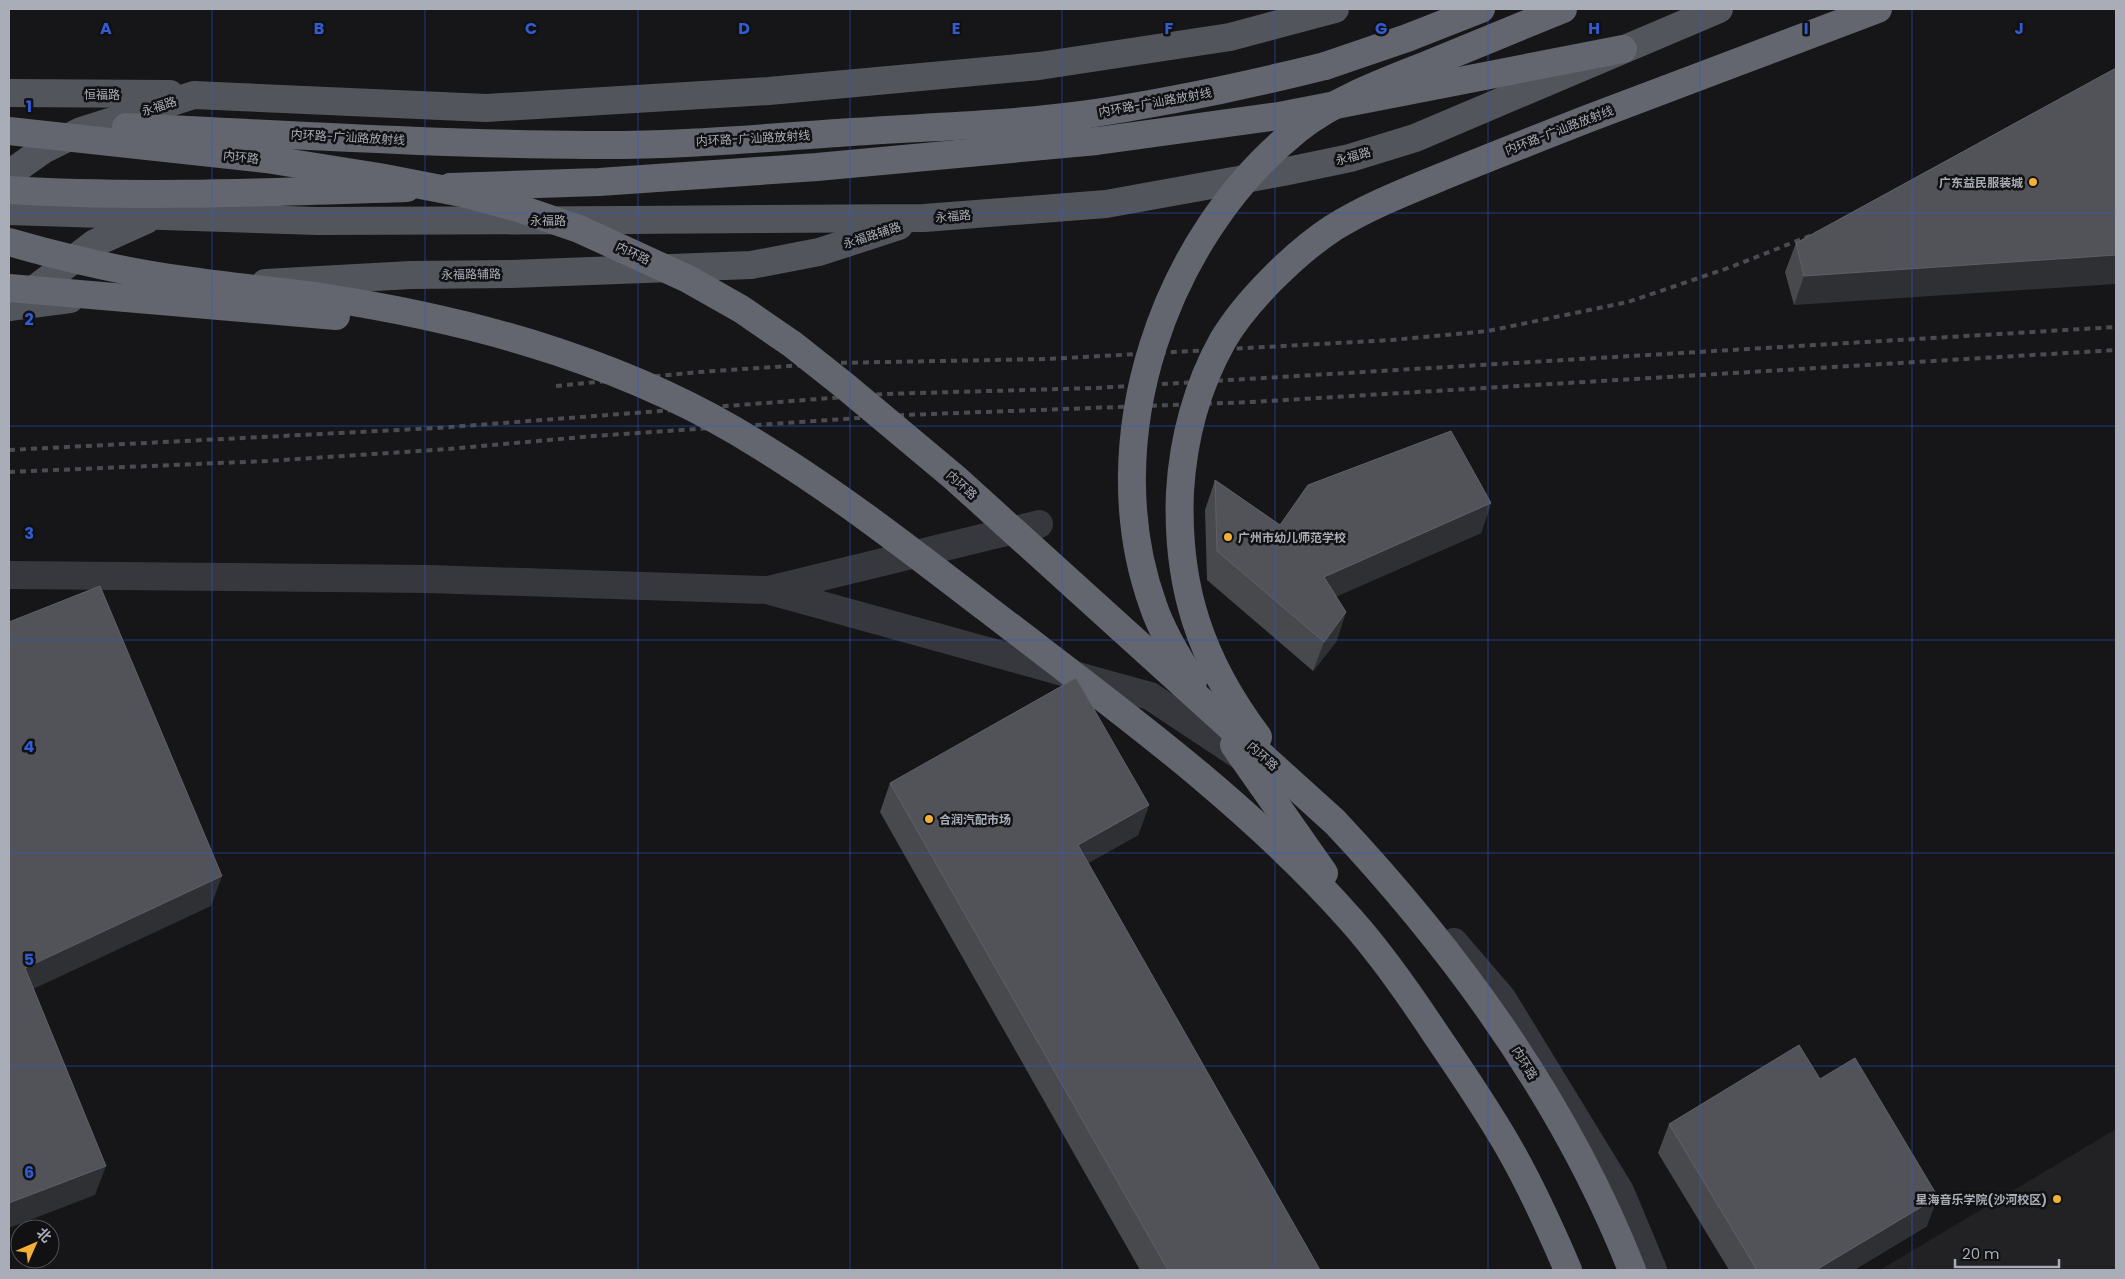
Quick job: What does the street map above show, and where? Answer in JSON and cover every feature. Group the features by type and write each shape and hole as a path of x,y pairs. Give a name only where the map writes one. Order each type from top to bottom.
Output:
{"highway":[{"name":"内环路-广汕路放射线","path":"9,122 458,143 589,145 738,140 1002,123 1080,115 1166,101 1251,84 1325,66 1407,38 1481,9"},
{"path":"1563,9 1342,101 1299,128 1262,162 1229,199 1200,243 1174,291 1156,333 1143,378 1132,468 1133,514 1140,560 1153,605 1176,654 1221,728 1405,987 1510,1149 1545,1217 1568,1270"},
{"name":"内环路-广汕路放射线","path":"1335,822 1278,763 1239,712 1213,668 1194,620 1182,566 1179,522 1181,470 1189,428 1203,382 1224,339 1253,300 1290,262 1333,228 1379,203 1512,148 1878,9"},
{"path":"9,190 98,193 292,192 599,182 838,166 1097,141 1279,116 1623,48"},
{"name":"内环路","path":"9,131 266,160 462,192 518,208 579,229 688,280 741,309 792,344 955,478 1335,822 1374,863 1420,918 1514,1044 1557,1113 1592,1180 1632,1270"},
{"path":"9,242 103,265 187,281 405,311 486,330 559,352 630,380 693,409 759,444 830,491 1056,661 1190,768 1299,865 1352,921 1405,987"},
{"path":"10,303 274,312 425,323 486,330"}],"main road":[{"name":"永福路","path":"9,174 43,150 81,131 194,95 486,108 769,91 1039,66 1230,37 1335,9"},
{"name":"永福路","path":"152,217 318,221 924,218 1106,204 1350,158 1415,138 1623,48 1719,9"},
{"name":"恒福路","path":"9,93 194,95"},
{"path":"9,211 152,217"},
{"path":"10,303 95,243 152,217"},
{"name":"永福路辅路","path":"10,303 323,279 751,265 819,252 924,218"}],"street":[{"path":"767,590 1039,524"},
{"path":"9,575 428,579 767,590 1150,696 1366,840 1502,998 1620,1191 1653,1270"}],"shaded area":[{"name":"星海音乐学院(沙河校区)","path":"2116,1129 2116,1270 1880,1270"}],"building":[{"name":"广东益民服装城","path":"2116,68 2116,255 1804,276 1796,243"},
{"path":"1451,431 1491,503 1324,577 1346,612 1324,642 1217,551 1215,480 1280,525 1308,485"},
{"path":"100,586 222,876 25,968 106,1166 9,1203 9,622"},
{"path":"1076,678 1149,805 1078,845 1320,1270 1168,1270 890,783"},
{"path":"1799,1045 1820,1079 1855,1058 1938,1197 1816,1270 1757,1270 1669,1124"}],"railway":[{"path":"556,386 699,372 833,363 1047,359 1392,340 1488,331 1628,302 1731,267 1817,233"},
{"path":"9,450 437,428 884,394 1096,388 2116,327"},
{"path":"9,472 267,461 904,415 1252,402 2116,350"}],"place":[{"name":"广东益民服装城","path":"2033,182"},
{"name":"广州市幼儿师范学校","path":"1228,537"},
{"name":"合润汽配市场","path":"929,819"},
{"name":"星海音乐学院(沙河校区)","path":"2057,1199"}]}
